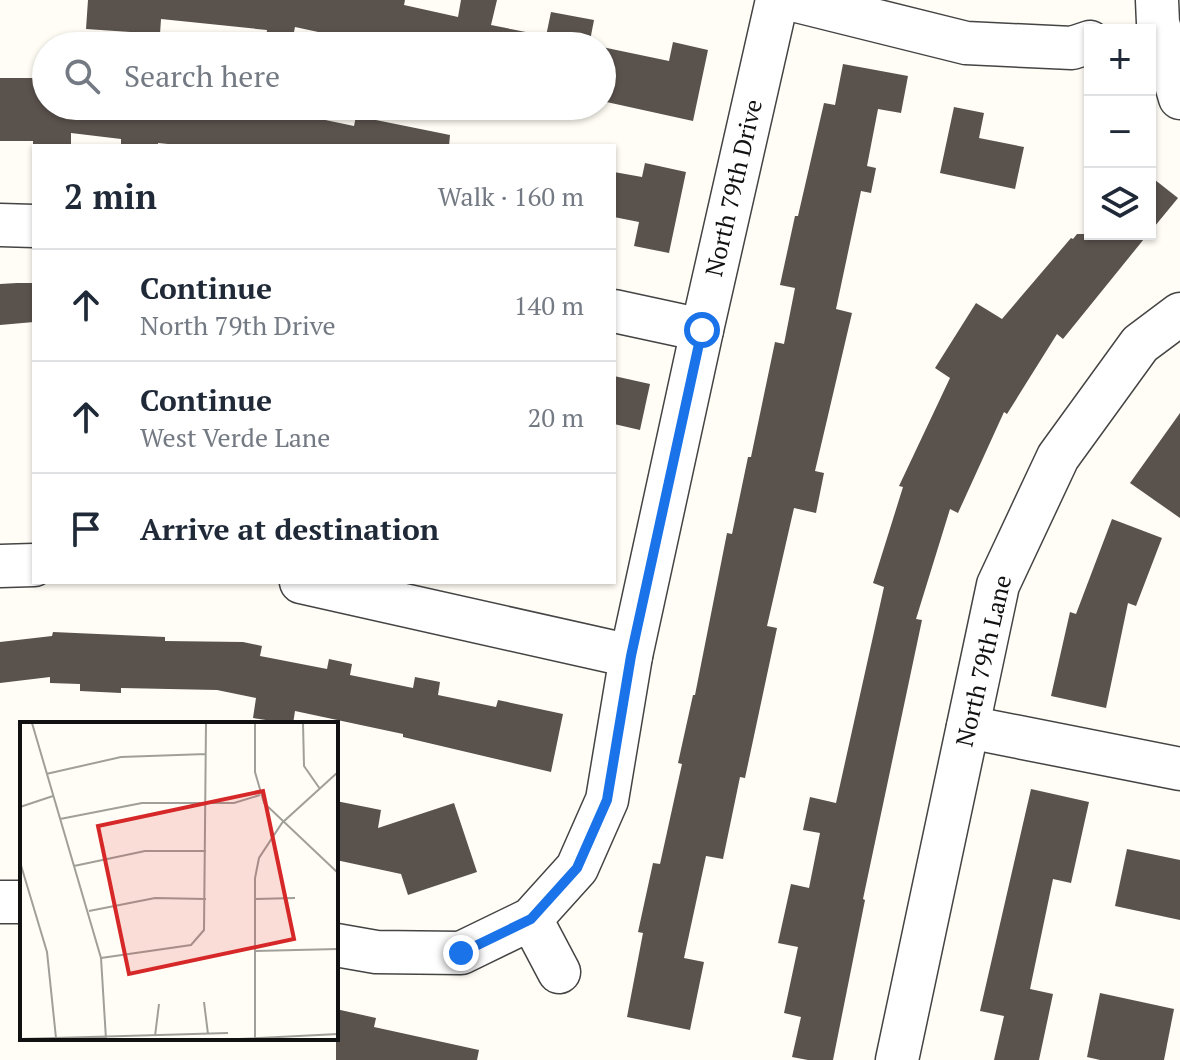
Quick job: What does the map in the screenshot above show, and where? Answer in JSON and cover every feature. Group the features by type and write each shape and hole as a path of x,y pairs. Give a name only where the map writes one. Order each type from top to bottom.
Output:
{"street":[{"name":"North 79th Drive","path":"531,919 577,868 607,800 631,656 777,0"},
{"path":"793,0 966,43 1072,48 1084,44"},
{"path":"1149,18 1180,98"},
{"path":"0,225 32,226"},
{"path":"616,311 702,330"},
{"name":"North 79th Lane","path":"897,1060 998,585 1058,457 1140,344 1180,314"},
{"path":"0,566 32,565"},
{"path":"310,584 631,656"},
{"path":"968,727 1180,769"},
{"path":"338,945 376,952 461,953 531,919 559,972"}],"building":[{"path":"88,0 405,0 404,5 458,17 461,0 497,0 491,25 526,32 318,32 295,27 294,32 267,32 161,19 160,32 86,29"},
{"path":"551,12 594,20 592,32 547,32"},
{"path":"673,42 708,50 693,121 616,104 616,50 669,61"},
{"path":"843,64 908,76 901,113 878,109 867,166 876,168 871,193 861,191 836,309 852,313 815,471 824,473 816,513 794,508 767,626 777,628 745,778 740,777 723,859 706,856 684,958 704,962 690,1030 627,1017 643,933 638,932 653,863 660,864 727,533 732,534 775,342 784,344 795,288 780,285 795,216 798,216 824,103 835,105"},
{"path":"0,78 32,78 32,120 325,120 354,126 355,120 376,120 450,135 449,144 121,144 121,139 71,133 71,144 0,141"},
{"path":"954,107 984,113 979,138 1024,147 1015,189 940,173"},
{"path":"645,163 686,172 669,253 634,246 639,222 616,217 616,172 642,177"},
{"path":"1156,181 1178,198 1156,225"},
{"path":"1077,234 1084,234 1084,240 1143,240 1063,339 1057,334 1007,414 1004,412 958,513 950,509 916,619 922,620 863,899 833,1060 792,1057 801,1017 784,1013 798,947 778,943 791,884 809,888 820,833 803,830 810,797 836,803 884,587 873,583 903,487 899,486 950,378 935,368 976,303 1002,319"},
{"path":"32,283 32,322 0,325 0,284"},
{"path":"616,376 650,384 640,430 616,424"},
{"path":"1180,413 1180,518 1130,483"},
{"path":"1112,519 1162,538 1136,606 1128,603 1106,708 1051,696 1070,612 1076,614"},
{"path":"53,632 165,637 165,641 243,642 262,646 260,656 327,669 329,659 352,664 350,675 413,688 415,677 440,682 438,695 496,707 498,700 563,714 551,772 403,737 403,734 295,711 293,722 253,718 256,698 217,690 121,688 121,693 80,691 80,684 50,683 50,677 0,683 0,642 52,636"},
{"path":"1031,789 1089,802 1071,883 1053,879 1030,989 1053,994 1039,1060 994,1060 1004,1016 980,1011"},
{"path":"338,801 381,810 378,828 454,803 477,872 408,895 401,874 338,860"},
{"path":"1127,849 1180,860 1180,920 1115,906"},
{"path":"1100,993 1174,1009 1164,1060 1100,1060 1087,1057"},
{"path":"338,1009 376,1018 374,1027 479,1050 477,1060 336,1060"}],"route":[{"path":"461,953 531,919 577,868 607,800 631,656 702,330"}]}
